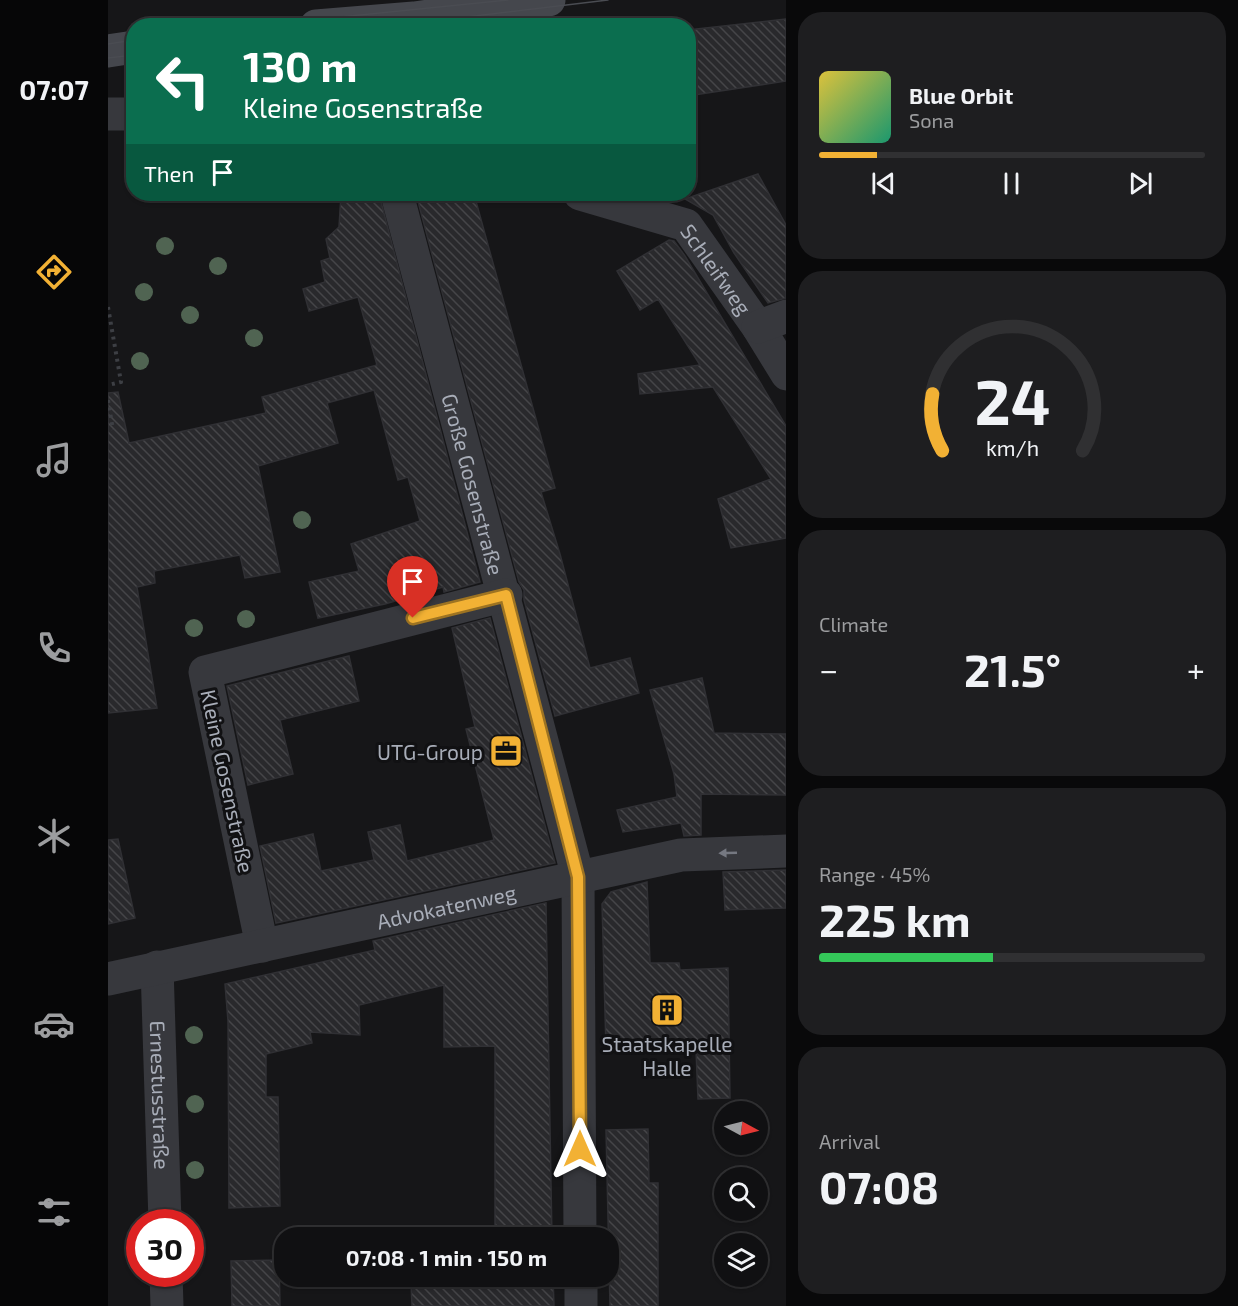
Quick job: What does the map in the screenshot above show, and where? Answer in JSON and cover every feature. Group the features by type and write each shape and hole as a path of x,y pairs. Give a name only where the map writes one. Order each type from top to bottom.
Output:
{"street":[{"path":"363,18 415,9 549,0"},
{"path":"108,51 126,49"},
{"path":"108,114 126,114"},
{"name":"Große Gosenstraße","path":"399,201 506,595 578,877 580,1227"},
{"name":"Schleifweg","path":"604,201 687,225 772,322 786,374"},
{"name":"Kleine Gosenstraße","path":"262,946 205,672 506,595"},
{"name":"Advokatenweg","path":"108,979 681,855 786,851"},
{"name":"Ernestusstraße","path":"157,967 165,1209"},
{"path":"166,1287 167,1306"},
{"path":"581,1287 581,1306"}],"path":[{"path":"108,307 121,382 108,385"},
{"path":"108,400 113,430"}],"building":[{"path":"786,19 786,81 696,95 696,29"},
{"path":"758,174 786,225 786,298 768,303 734,253 713,215 688,201 696,201 696,195"},
{"path":"341,201 381,201 480,582 444,592 443,587 385,604 318,618 309,582 359,571 351,544 420,521 408,477 398,480 374,390 327,403 338,443 258,466 280,572 245,578 240,555 154,571 155,583 137,587 157,708 108,713 108,393 118,392 129,443 266,413 262,397 377,365 358,297 309,311 303,289 325,282 321,261 330,258 326,239 339,227"},
{"path":"418,201 476,201 555,488 541,492 590,668 630,658 639,693 555,716 524,600 524,590 519,582"},
{"path":"669,240 674,241 685,256 786,426 786,538 731,548 718,499 771,479 713,387 640,394 638,374 700,365 658,299 640,310 617,271"},
{"path":"490,618 555,863 276,923 260,846 313,834 321,871 374,860 368,832 400,825 407,861 494,840 466,729 475,727 452,628"},
{"path":"349,656 359,701 280,720 293,774 248,785 227,686"},
{"path":"702,678 714,733 786,734 786,795 701,794 701,835 684,836 681,823 623,832 617,810 677,797 674,774 650,690"},
{"path":"118,839 135,918 108,924 108,840"},
{"path":"786,870 786,908 725,910 723,872"},
{"name":"Staatskapelle Halle","path":"647,882 650,963 679,963 680,970 728,968 730,1098 698,1099 696,1050 606,1049 602,904 611,892"},
{"path":"546,903 552,1227 495,1227 495,1046 444,1047 444,985 359,1005 360,1035 310,1032 312,1043 266,1054 266,1097 278,1097 280,1206 229,1208 228,1021 225,984 375,950 373,941"},
{"path":"648,1129 649,1183 658,1183 658,1306 610,1306 610,1287 619,1287 619,1227 608,1227 606,1130"},
{"path":"274,1260 274,1287 280,1287 280,1306 232,1306 231,1261"},
{"path":"411,1287 553,1287 554,1306 412,1306"}],"tram line":[{"path":"330,18 508,0"},
{"path":"458,18 608,0"},
{"path":"108,44 126,41"},
{"path":"108,58 126,56"}],"place":[{"name":"UTG-Group","path":"506,751"},
{"name":"Staatskapelle Halle","path":"667,1010"}],"route":[{"path":"413,618 506,595 578,877 580,1149"}]}
